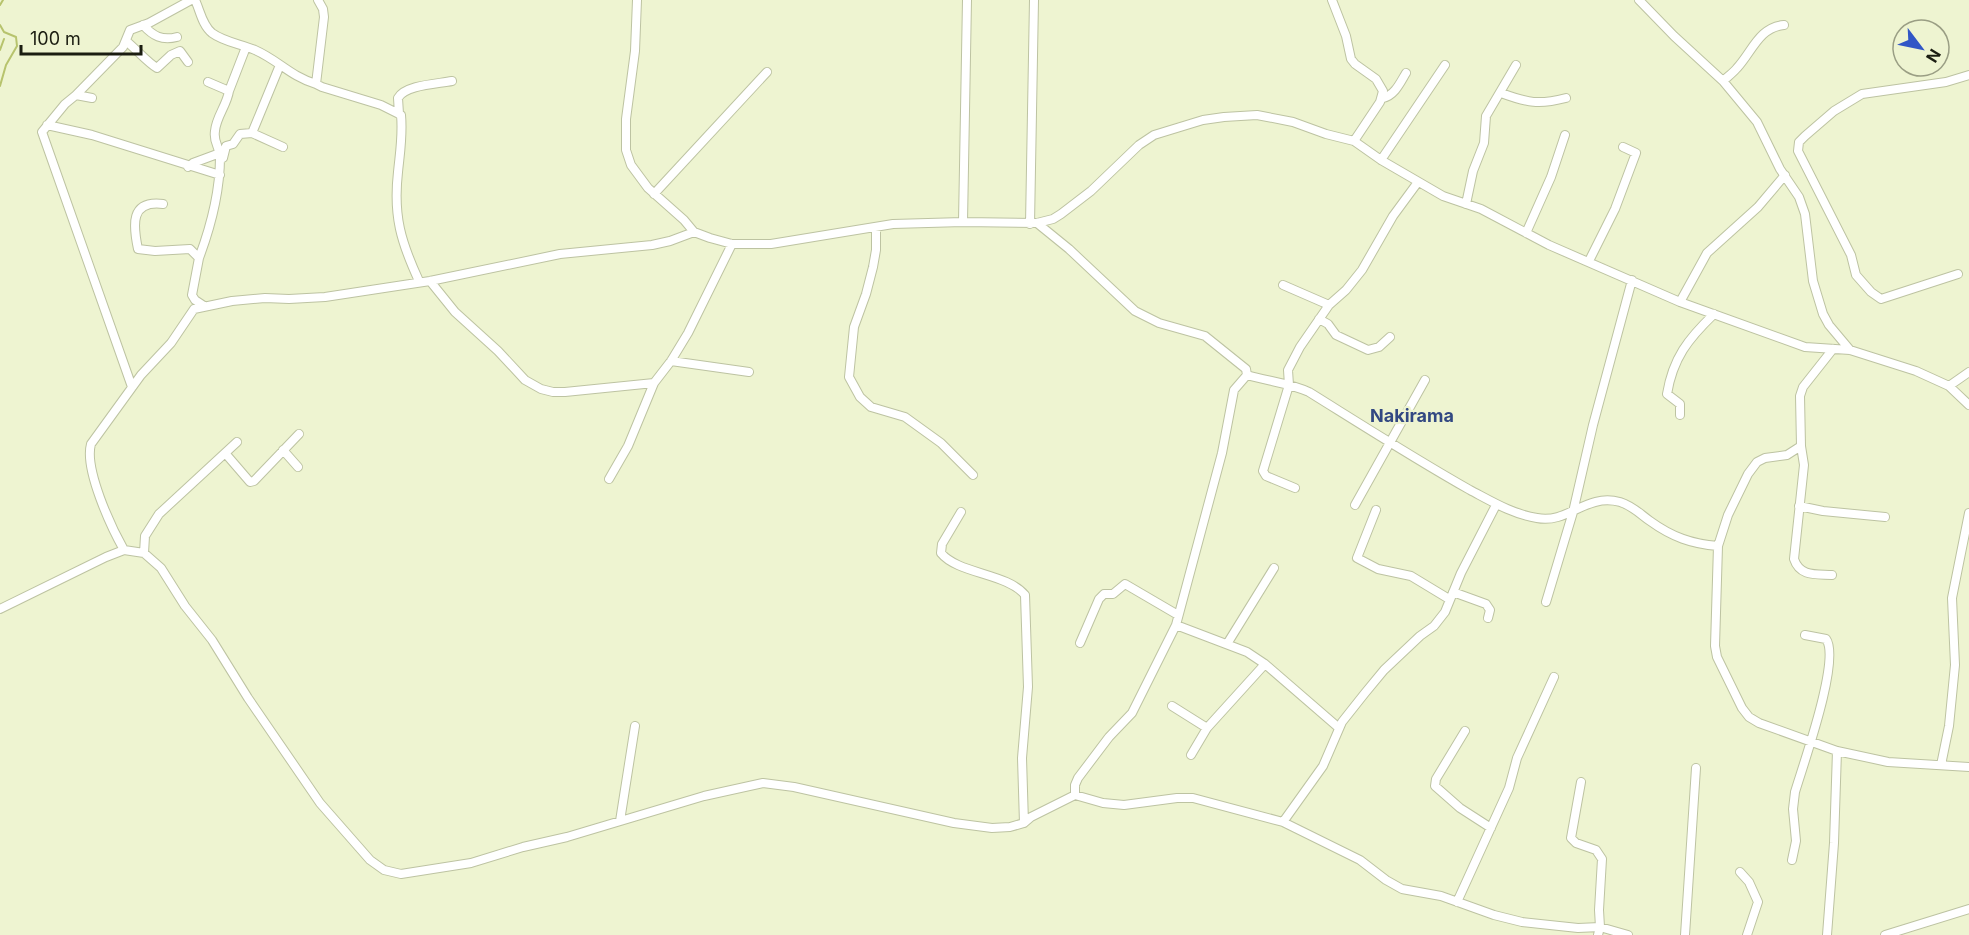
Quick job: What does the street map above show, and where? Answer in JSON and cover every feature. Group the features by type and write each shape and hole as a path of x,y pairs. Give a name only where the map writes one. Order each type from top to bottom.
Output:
{"street":[{"path":"132,387 42,132 64,104 76,95 126,41 126,35 130,30 193,0 212,33 255,50 297,77 366,102 381,105 402,115 403,140 398,171 397,216 404,248 419,281"},
{"path":"316,84 324,16 318,0"},
{"path":"637,0 626,128 626,150 631,165 639,178 654,194 684,220 694,232 732,244 771,244 918,222 1034,224 1053,219 1091,191 1139,145 1163,131 1203,120 1257,115 1293,122 1354,141 1443,196 1480,209 1549,245 1680,302 1805,347 1850,350 1917,371 1949,386 1969,405"},
{"path":"963,222 967,0"},
{"path":"1034,0 1034,224"},
{"path":"1332,0 1352,59 1355,64 1376,79 1383,91 1383,98 1354,141"},
{"path":"1639,0 1723,81 1757,122 1799,197 1804,214 1809,258 1818,300 1829,325 1850,350"},
{"path":"143,25 156,37 169,39 177,37"},
{"path":"1723,81 1738,68 1765,32 1774,26 1784,25"},
{"path":"126,41 150,64 158,68 171,55 180,51 188,62"},
{"path":"204,306 192,295 220,176 220,155 214,143 215,128 246,47"},
{"path":"252,133 280,65"},
{"path":"1382,160 1445,65"},
{"path":"1466,204 1469,184 1484,143 1486,116 1502,93 1516,65"},
{"path":"654,194 767,72"},
{"path":"1383,98 1396,89 1406,73"},
{"path":"1958,274 1881,298 1871,292 1856,275 1851,255 1798,151 1799,142 1805,136 1834,111 1862,94 1968,78"},
{"path":"399,114 398,98 407,88 452,81"},
{"path":"208,82 229,91"},
{"path":"1502,93 1526,102 1566,98"},
{"path":"76,95 92,98"},
{"path":"47,125 92,135 220,176"},
{"path":"188,167 193,163 220,155 223,158 226,146 233,144 240,134 252,133 283,147"},
{"path":"1526,233 1551,177 1565,135"},
{"path":"1589,261 1616,209 1636,153 1623,147"},
{"path":"1680,302 1707,253 1758,207 1785,175"},
{"path":"1295,488 1266,476 1263,471 1289,386 1288,370 1300,347 1329,305 1346,290 1362,270 1393,216 1418,182"},
{"path":"163,204 151,202 140,209 134,221 138,249 155,251 190,249 199,258"},
{"path":"1053,219 1053,236"},
{"path":"1034,224 1069,249 1135,311 1159,323 1205,336 1246,369 1247,375"},
{"path":"876,227 873,267 854,327 849,376 860,397 871,407 905,417 941,443 973,475"},
{"path":"124,550 102,504 89,456 92,444 132,387 171,342 194,309 232,301 324,297 430,281 560,254 652,245 694,232"},
{"path":"609,478 628,446 654,383 671,361 701,308 732,244"},
{"path":"1546,602 1573,512 1593,425 1632,280"},
{"path":"430,281 455,312 498,351 525,380 541,389 565,392 654,383"},
{"path":"1283,285 1329,305"},
{"path":"1680,415 1680,404 1667,394 1671,372 1691,335 1713,314"},
{"path":"1319,319 1328,324 1336,335 1368,350 1379,347 1390,337"},
{"path":"1832,575 1799,571 1794,560 1804,465 1801,446 1800,396 1808,381 1833,349"},
{"path":"671,361 749,372"},
{"path":"1949,386 1969,372"},
{"path":"1247,375 1296,386 1309,392 1389,443 1496,505 1537,518 1551,518 1573,512 1592,501 1608,500 1638,509 1649,520 1681,540 1718,546"},
{"path":"1075,795 1078,777 1109,737 1132,713 1176,625 1222,453 1234,390 1247,375"},
{"path":"1355,505 1425,380"},
{"path":"225,453 250,482 254,481 299,434"},
{"path":"144,553 145,536 159,514 237,442"},
{"path":"1801,446 1787,455 1765,458 1757,462 1748,474 1728,515 1718,546 1715,646 1717,657 1742,708 1749,717 1776,730 1837,751 1888,762 1969,767"},
{"path":"283,450 298,467"},
{"path":"1283,822 1323,766 1339,728 1384,670 1434,626 1445,612 1451,595 1496,505"},
{"path":"1799,506 1823,511 1885,517"},
{"path":"1376,510 1357,558 1378,569 1411,576 1451,595 1486,604 1490,610 1488,618"},
{"path":"961,512 942,543 941,553 950,561 1000,580 1025,595 1028,687 1022,758 1024,823"},
{"path":"1941,765 1950,726 1955,665 1952,598 1969,513"},
{"path":"0,609 106,557 124,550 144,553 161,568 185,606 212,640 248,698 320,803 370,860 392,874 471,863 704,796 763,783 794,787 978,827 1010,827 1024,823 1040,812 1075,795 1102,803 1124,805 1192,798 1283,822 1360,860 1402,889 1432,894 1522,922 1628,935"},
{"path":"1227,644 1274,568"},
{"path":"1080,643 1099,599 1104,594 1113,594 1125,584 1178,615"},
{"path":"1176,625 1247,652 1265,664 1339,728"},
{"path":"1792,860 1796,841 1793,809 1795,792 1826,686 1830,653 1826,639 1805,635"},
{"path":"1191,755 1207,728 1265,664"},
{"path":"1457,902 1509,788 1517,758 1554,677"},
{"path":"1172,706 1207,728"},
{"path":"620,821 635,726"},
{"path":"1465,731 1436,779 1435,786 1460,808 1491,828"},
{"path":"1827,935 1834,843 1837,751"},
{"path":"1685,935 1696,768"},
{"path":"1581,782 1571,838 1576,843 1596,850 1601,855 1603,872 1599,931"},
{"path":"1740,872 1749,882 1758,902 1747,935"},
{"path":"1885,935 1969,909"}],"waterway":[{"path":"0,5 3,0"},
{"path":"0,25 4,32 16,37 17,46 6,65 0,86"},
{"path":"0,50 4,39"}],"district":[{"name":"Nakirama","path":"1412,415"}]}
